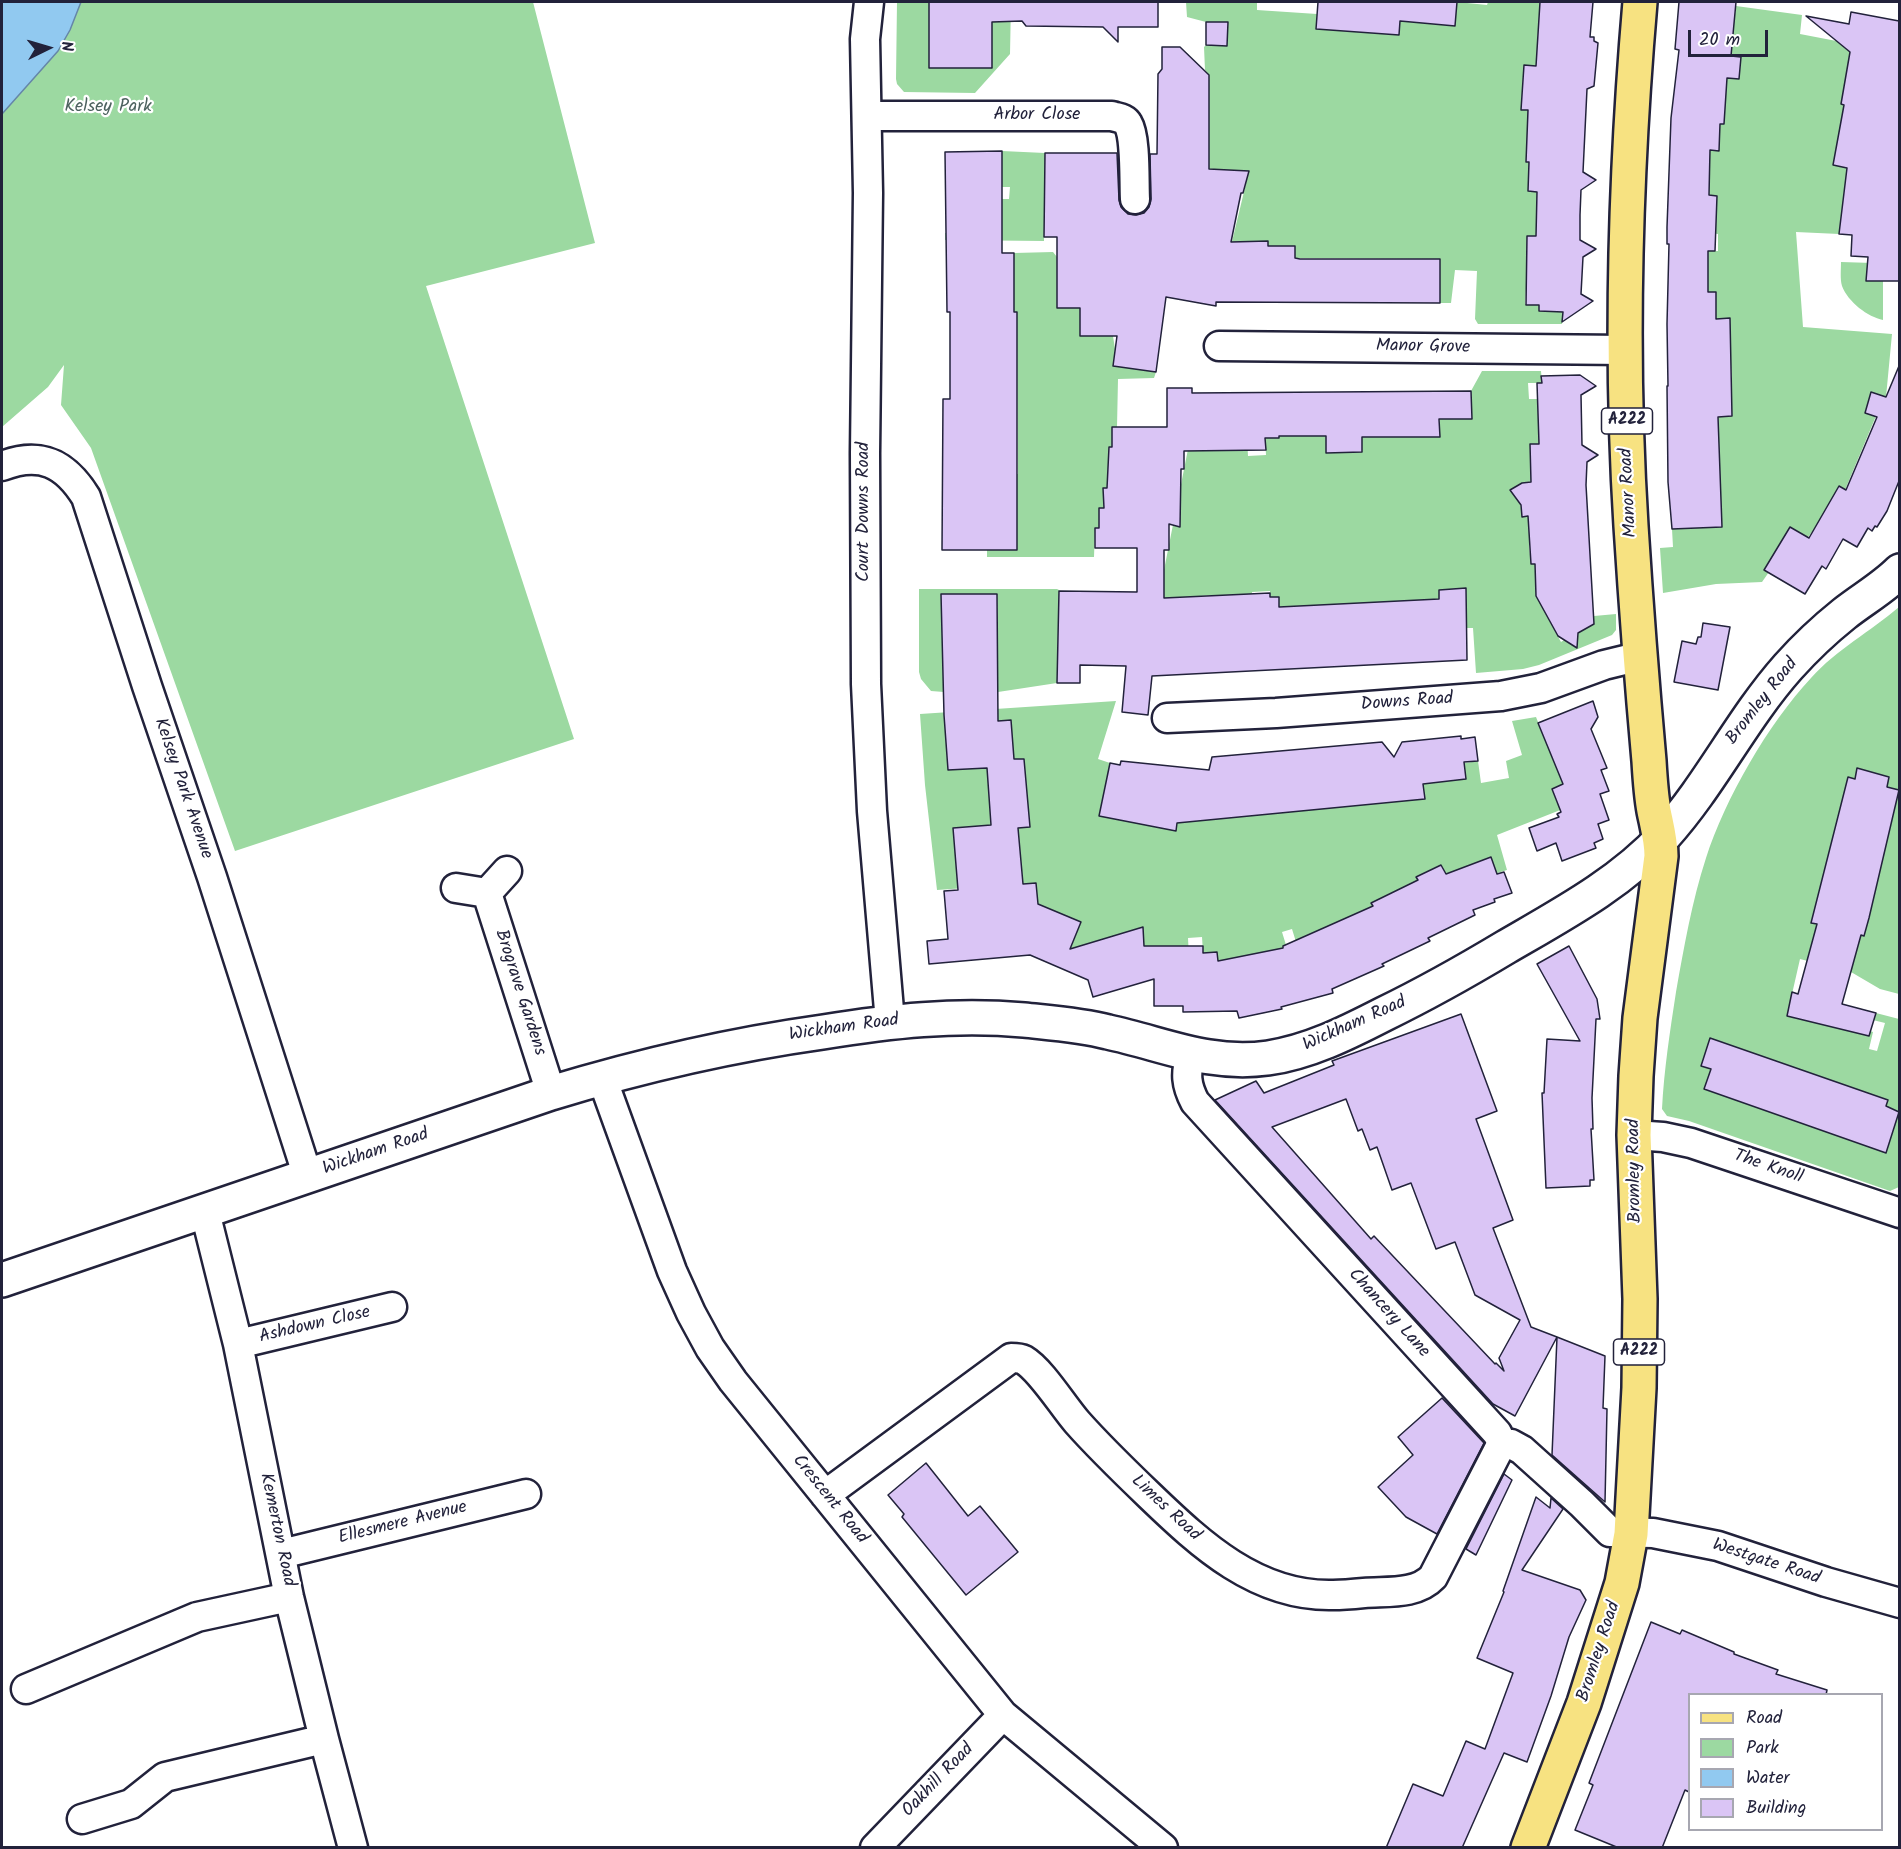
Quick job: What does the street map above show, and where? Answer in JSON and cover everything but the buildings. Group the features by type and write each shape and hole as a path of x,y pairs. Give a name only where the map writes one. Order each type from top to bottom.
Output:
{"main road":[{"name":"Manor Road","path":"1640,2 1628,169 1626,350 1631,524 1654,809 1661,840"},
{"name":"Bromley Road","path":"1528,1848 1584,1703 1622,1583 1631,1534 1637,1454 1640,1299 1634,1135 1641,1018 1659,876 1661,840 1684,814 1751,714 1787,668 1845,613 1884,586 1899,571"},
{"name":"Wickham Road","path":"2,1279 205,1212 550,1093 634,1069 734,1046 890,1022 949,1017 1026,1021 1108,1031 1191,1055 1223,1059 1268,1058 1312,1046 1352,1030 1467,970 1628,870 1661,840"}],"street":[{"name":"Court Downs Road","path":"869,2 865,39 867,116 866,684 872,811 890,1022"},
{"name":"Arbor Close","path":"867,116 1112,116 1123,119 1128,123 1132,134 1135,199"},
{"name":"Manor Grove","path":"1219,346 1626,350"},
{"name":"Kelsey Park Avenue","path":"2,466 14,461 29,459 44,461 60,467 75,479 86,497 212,877 308,1177"},
{"name":"Downs Road","path":"1167,718 1276,713 1501,696 1541,688 1604,665 1641,656"},
{"path":"456,888 487,893 507,872"},
{"name":"Brograve Gardens","path":"487,893 550,1093"},
{"name":"Chancery Lane","path":"1191,1055 1186,1072 1187,1083 1195,1102 1497,1433 1502,1443 1511,1444 1522,1450 1582,1503 1610,1532 1631,1534"},
{"name":"Crescent Road","path":"602,1078 672,1271 710,1348 733,1381 1003,1715 1162,1848"},
{"name":"The Knoll","path":"1634,1135 1664,1137 1691,1143 1899,1212"},
{"name":"Kemerton Road","path":"205,1212 238,1344 289,1596 353,1848"},
{"name":"Ashdown Close","path":"238,1344 392,1307"},
{"name":"Limes Road","path":"825,1495 1011,1358 1022,1359 1034,1368 1077,1422 1114,1461 1204,1545 1226,1562 1250,1576 1289,1590 1333,1596 1413,1589 1427,1583 1433,1577 1502,1443"},
{"name":"Ellesmere Avenue","path":"281,1554 526,1494"},
{"name":"Westgate Road","path":"1631,1534 1653,1533 1718,1546 1826,1582 1899,1603"},
{"path":"26,1689 197,1617 289,1596"},
{"name":"Oakhill Road","path":"875,1848 1003,1715"},
{"path":"82,1819 131,1804 165,1777 324,1739"}],"green space":[{"name":"Kelsey Park","path":"2,2 533,2 595,243 426,286 574,739 235,851 91,448 61,405 64,365 48,387 2,427"},
{"path":"897,2 1011,2 1010,54 975,93 904,92 896,79"},
{"path":"1186,2 1257,2 1257,10 1317,14 1316,29 1398,35 1400,21 1455,26 1457,2 1487,5 1488,2 1540,2 1547,32 1538,31 1537,47 1550,67 1524,65 1521,109 1546,111 1527,138 1526,162 1542,162 1528,175 1528,191 1537,192 1536,236 1527,236 1535,288 1526,288 1525,304 1539,305 1539,311 1563,312 1562,324 1478,324 1475,319 1477,271 1455,270 1451,303 1440,303 1440,259 1295,258 1295,246 1268,246 1268,241 1237,242 1223,279 1249,171 1208,170 1209,127 1204,122 1209,75 1205,70 1204,47 1206,45 1227,45 1228,22 1206,22 1187,17"},
{"path":"1736,6 1802,15 1800,34 1852,44 1841,104 1844,105 1841,123 1847,168 1839,234 1796,232 1803,327 1892,334 1886,397 1871,393 1865,412 1876,416 1845,490 1808,537 1790,527 1765,569 1769,572 1762,582 1716,584 1663,593 1660,548 1673,547 1672,529 1721,527 1705,417 1732,416 1731,386 1703,378 1732,378 1731,366 1729,366 1730,319 1703,319 1716,307 1716,292 1707,292 1708,251 1718,251 1718,234 1704,233 1717,211 1717,196 1708,195 1710,150 1719,150 1715,77 1739,79 1740,66 1732,56 1726,55"},
{"path":"1002,151 1045,153 1044,241 945,240 945,233 1001,233 1001,199 1009,199 1010,187 1002,187"},
{"path":"1053,252 1081,308 1080,336 1113,336 1115,349 1113,366 1156,372 1154,378 1118,379 1117,427 1112,427 1107,488 1103,488 1104,508 1099,508 1099,528 1095,528 1094,557 987,557 987,550 1017,550 1017,496 942,496 943,473 1018,474 1017,313 1014,312 1014,253"},
{"path":"1841,262 1873,263 1883,281 1883,320 1865,312 1849,298 1841,283"},
{"path":"1482,371 1541,371 1542,383 1528,383 1529,399 1538,399 1539,444 1530,444 1561,480 1525,482 1515,487 1513,495 1520,500 1522,517 1554,514 1529,545 1531,564 1561,562 1562,573 1535,575 1538,593 1561,642 1564,640 1568,642 1594,624 1594,616 1616,614 1616,630 1612,635 1539,665 1523,669 1476,673 1473,628 1467,628 1465,588 1439,590 1439,600 1279,607 1279,597 1270,597 1270,591 1252,592 1253,609 1219,610 1218,595 1199,596 1146,614 1159,590 1164,570 1194,419 1247,438 1248,456 1266,455 1265,438 1278,411 1326,436 1326,453 1362,452 1362,422 1440,437 1439,392 1447,392 1448,419 1472,419 1471,391"},
{"path":"919,589 1059,590 1057,683 998,692 998,656 991,632 998,631 997,594 942,594 944,692 931,691 921,679 919,672"},
{"path":"1899,607 1899,994 1880,989 1851,972 1800,959 1787,1016 1869,1036 1870,1031 1873,1032 1869,1049 1877,1051 1885,1023 1873,1020 1876,1013 1899,1019 1899,1187 1890,1191 1689,1121 1667,1116 1662,1109 1676,992 1689,924 1706,858 1724,811 1779,717 1811,678 1843,649"},
{"path":"1116,701 1098,759 1110,763 1099,815 1212,819 1424,799 1422,770 1478,761 1481,783 1509,778 1506,761 1522,755 1512,721 1536,717 1563,784 1552,789 1557,803 1578,803 1497,835 1507,870 1452,887 1441,865 1417,877 1427,899 1372,903 1382,925 1362,937 1353,915 1296,942 1292,929 1282,932 1289,969 1218,976 1217,952 1203,953 1202,937 1188,938 1190,977 1069,953 1081,922 1038,905 1036,883 937,890 925,785 920,714"}],"water":[{"path":"2,2 81,2 70,30 58,51 2,114"}]}
